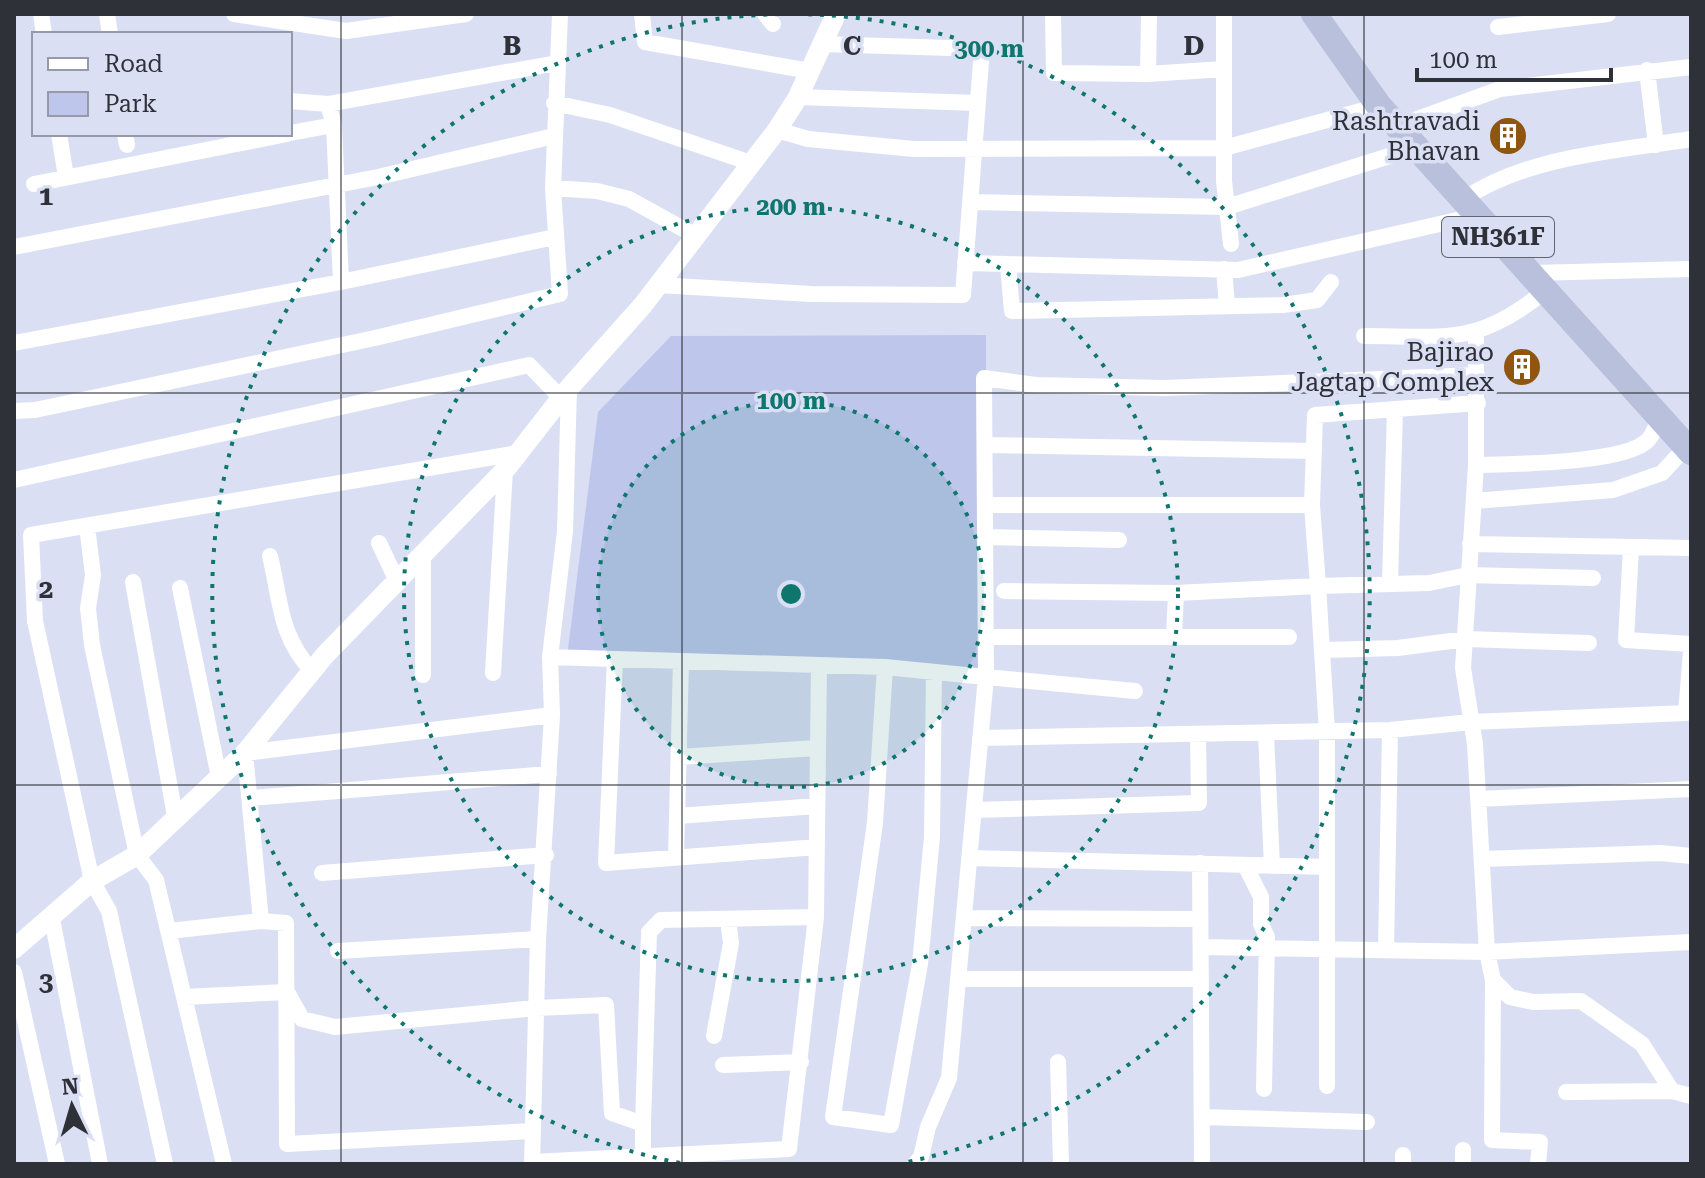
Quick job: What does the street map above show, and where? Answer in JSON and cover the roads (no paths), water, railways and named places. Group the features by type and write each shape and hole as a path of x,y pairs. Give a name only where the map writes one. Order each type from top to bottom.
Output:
{"highway":[{"name":"NH361F","path":"1314,14 1379,106 1689,450"}],"street":[{"path":"234,14 260,22 346,31 466,14"},
{"path":"14,411 35,410 293,356 560,294 553,188 554,103 560,14"},
{"path":"642,14 645,42 810,71"},
{"path":"14,949 92,881 137,855 245,753 312,671 505,470 565,393 658,285 777,130 798,97 836,14"},
{"path":"1053,14 1054,73 1148,74 1224,69"},
{"path":"1148,74 1149,14"},
{"path":"1224,14 1224,148 1231,244"},
{"path":"1498,27 1608,14"},
{"path":"658,285 811,294 963,295 982,49 822,44"},
{"path":"292,101 328,104 557,63"},
{"path":"1398,126 1500,89 1691,67"},
{"path":"1647,70 1656,145"},
{"path":"798,97 978,103"},
{"path":"554,103 610,115 751,163"},
{"path":"328,104 334,125 341,282"},
{"path":"777,130 808,139 974,151 1224,148 1379,106"},
{"path":"292,133 334,125"},
{"path":"59,136 66,177"},
{"path":"34,184 278,136"},
{"path":"14,247 337,184 554,136"},
{"path":"965,263 1238,270 1471,207 1492,179 1565,161 1691,141"},
{"path":"970,202 1227,207 1418,147"},
{"path":"553,188 597,191 629,199 696,236"},
{"path":"14,343 341,282 555,237"},
{"path":"1008,264 1012,311 1283,305 1317,300 1331,282"},
{"path":"1224,269 1227,306"},
{"path":"1364,336 1452,336 1476,332 1513,317 1538,282 1691,269"},
{"path":"1476,332 1476,465 1463,668 1478,799 1487,952 1493,980 1492,1140 1540,1142 1538,1164"},
{"path":"14,480 529,365 565,393"},
{"path":"915,1164 921,1157 928,1127 949,1078 986,677 984,378 1050,385 1165,388 1477,375"},
{"path":"565,393 565,531 550,657 552,715 546,855 538,939 532,1163 789,1149 816,917 819,665"},
{"path":"1327,1086 1327,732 1312,505 1315,415 1478,403"},
{"path":"1390,582 1395,409"},
{"path":"1476,465 1585,459 1635,449 1649,439 1660,417"},
{"path":"985,445 1314,451"},
{"path":"1474,501 1613,490 1662,473 1689,450"},
{"path":"165,1164 109,911 92,881 35,621 31,535 518,453"},
{"path":"493,673 505,470"},
{"path":"985,505 1312,505"},
{"path":"87,526 93,575 88,608 92,645 137,855 156,880 224,1164"},
{"path":"986,537 1119,540"},
{"path":"379,543 397,581"},
{"path":"1470,544 1691,548"},
{"path":"1631,547 1626,640 1691,644"},
{"path":"270,556 285,634 294,651 312,671"},
{"path":"423,556 423,675"},
{"path":"1004,591 1176,593 1390,582 1429,583 1468,575 1593,578"},
{"path":"133,582 175,816"},
{"path":"180,588 219,777"},
{"path":"1174,637 1176,593"},
{"path":"986,637 1289,637"},
{"path":"1323,650 1398,648 1466,639 1589,643"},
{"path":"980,738 1390,730 1471,722 1686,713 1691,652"},
{"path":"550,657 885,667 1135,691"},
{"path":"615,659 606,863 817,847"},
{"path":"676,857 681,661"},
{"path":"885,667 875,823 833,1117 891,1125 922,948 932,837 934,672"},
{"path":"245,753 552,715"},
{"path":"1386,950 1390,730"},
{"path":"1266,734 1272,866"},
{"path":"974,810 1199,803 1198,735"},
{"path":"679,757 817,748"},
{"path":"245,753 261,921"},
{"path":"251,798 549,774"},
{"path":"1478,799 1691,789"},
{"path":"677,816 817,806"},
{"path":"1482,859 1661,853 1691,856"},
{"path":"322,873 546,855"},
{"path":"969,858 1327,867"},
{"path":"1200,863 1202,1164"},
{"path":"1245,865 1261,897 1261,924 1267,937 1264,1089"},
{"path":"643,1157 649,932 661,920 816,917"},
{"path":"964,918 1200,919"},
{"path":"52,919 100,1164"},
{"path":"714,1036 731,943 728,919"},
{"path":"169,931 261,921 286,923 287,1144 533,1131"},
{"path":"338,951 538,939"},
{"path":"1201,947 1487,952 1691,942"},
{"path":"14,972 57,1164"},
{"path":"958,979 1201,979"},
{"path":"1493,980 1510,997 1533,1002 1581,1001 1642,1044 1672,1091"},
{"path":"184,997 287,992"},
{"path":"287,992 302,1019 335,1027 536,1008 606,1005 612,1113 643,1124"},
{"path":"723,1065 801,1062"},
{"path":"1058,1062 1061,1164"},
{"path":"1566,1092 1672,1091 1691,1096"},
{"path":"1202,1117 1367,1122"}],"place":[{"name":"Rashtravadi Bhavan","path":"1508,136"},
{"name":"Bajirao Jagtap Complex","path":"1522,367"}]}
